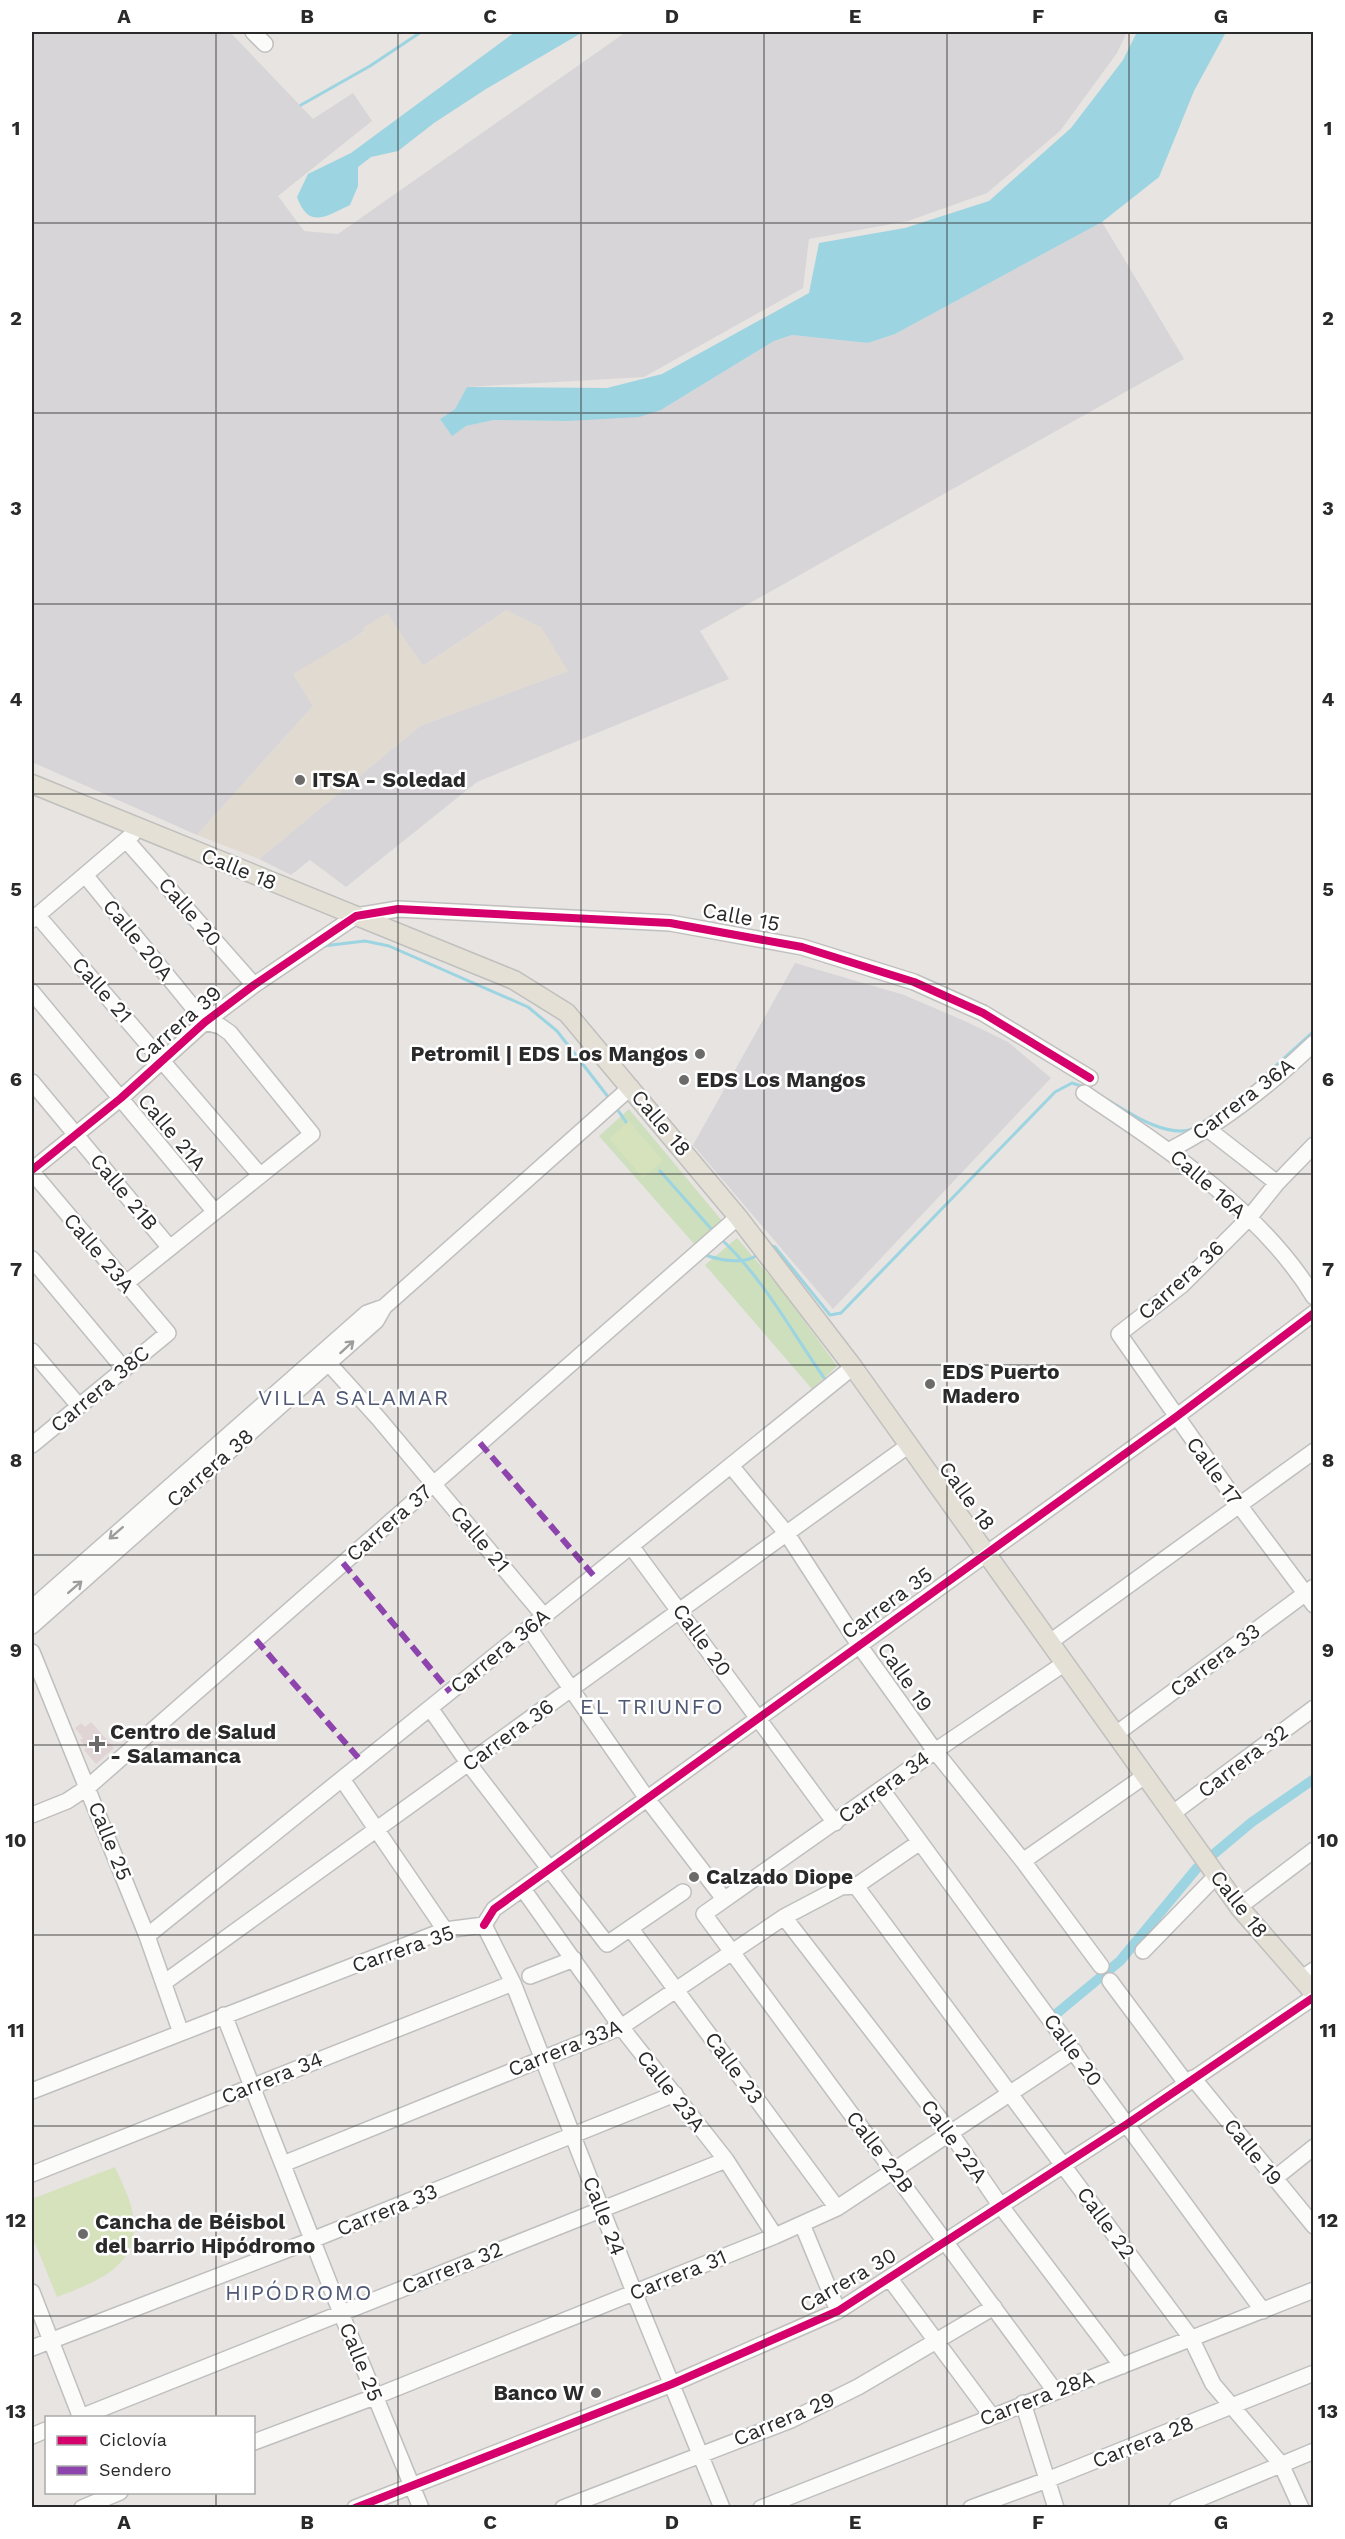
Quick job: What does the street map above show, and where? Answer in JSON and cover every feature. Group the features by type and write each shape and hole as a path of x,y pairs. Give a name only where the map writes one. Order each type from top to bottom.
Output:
{"main road":[{"name":"Calle 18","path":"32,784 133,834 356,916 514,980 567,1014 631,1087 764,1250 853,1367 1239,1906 1307,1974 1314,1995"}],"street":[{"path":"253,32 265,44"},
{"path":"34,917 133,834"},
{"name":"Calle 20","path":"133,834 254,985"},
{"name":"Calle 20A","path":"85,875 205,1022 220,1026 230,1033 312,1134 259,1174"},
{"name":"Calle 15","path":"356,916 398,909 670,923 802,948 914,982 983,1013 1090,1078"},
{"name":"Carrera 39","path":"32,1171 121,1098 205,1022 254,985 356,916"},
{"name":"Calle 21","path":"34,917 163,1061 259,1174"},
{"name":"Calle 21A","path":"32,992 215,1212"},
{"name":"Carrera 36A","path":"1170,1150 1209,1130 1287,1069 1314,1043"},
{"name":"Calle 21B","path":"32,1082 170,1248"},
{"name":"Carrera 38","path":"32,1608 146,1516 325,1358 367,1313 384,1307 631,1087"},
{"name":"Calle 16A","path":"1084,1093 1170,1150 1248,1219 1281,1251 1314,1297"},
{"name":"Calle 16A","path":"1209,1130 1277,1183"},
{"name":"Carrera 36","path":"1119,1334 1182,1285 1248,1219 1277,1183 1314,1144"},
{"name":"Calle 23A","path":"32,1171 168,1333"},
{"path":"125,1284 259,1174"},
{"name":"Carrera 37","path":"32,1815 67,1801 88,1787 738,1217"},
{"path":"32,1259 124,1369"},
{"name":"Carrera 35","path":"32,2091 445,1930 484,1925 494,1909 1176,1417 1314,1313"},
{"name":"Carrera 38C","path":"32,1445 168,1333"},
{"name":"Calle 17","path":"1119,1334 1239,1506 1310,1595"},
{"path":"32,1351 79,1406"},
{"name":"Calle 21","path":"325,1358 544,1616"},
{"name":"Carrera 36A","path":"147,1936 853,1367"},
{"name":"Carrera 36","path":"165,1982 909,1445"},
{"path":"1050,1642 1314,1451"},
{"name":"Calle 19","path":"728,1468 732,1467 787,1534 860,1645 935,1750 1023,1861 1101,1966"},
{"name":"Carrera 38","path":"32,1626 146,1516"},
{"name":"Calle 20","path":"631,1546 835,1823"},
{"name":"Carrera 33","path":"1116,1734 1310,1595"},
{"path":"529,1628 648,1800 724,1899"},
{"name":"Calle 25","path":"32,1652 147,1936 182,2033"},
{"name":"Carrera 34","path":"704,1914 882,1790 935,1750 1065,1663"},
{"path":"430,1708 469,1764 607,1944 683,1892"},
{"name":"Carrera 32","path":"1173,1814 1314,1708"},
{"path":"1023,1861 1146,1775"},
{"path":"342,1779 445,1930"},
{"name":"Calle 20","path":"882,1790 1263,2311"},
{"name":"Carrera 33A","path":"283,2164 621,2027 784,1917 841,1887 856,1886 920,1842"},
{"path":"1239,1906 1314,1850"},
{"path":"1143,1951 1214,1872"},
{"name":"Calle 22","path":"856,1886 1191,2338 1213,2384 1281,2464 1301,2508"},
{"name":"Calle 23A","path":"524,1889 621,2027 726,2160 775,2236"},
{"name":"Calle 22B","path":"704,1914 1055,2391"},
{"name":"Calle 22A","path":"784,1917 950,2132 1000,2205 1122,2366"},
{"name":"Calle 24","path":"484,1925 513,1983 634,2292 722,2508"},
{"name":"Calle 23","path":"631,1929 837,2208"},
{"path":"530,1976 574,1959"},
{"name":"Calle 19","path":"1110,1981 1189,2081 1314,2226"},
{"name":"Carrera 34","path":"32,2174 513,1983"},
{"name":"Carrera 30","path":"356,2508 672,2384 838,2311 1127,2124 1314,1995"},
{"name":"Calle 25","path":"224,2015 374,2397 421,2508"},
{"name":"Carrera 31","path":"255,2442 374,2397 775,2236 837,2208 1074,2051"},
{"name":"Carrera 33","path":"32,2348 312,2240 675,2094"},
{"path":"1274,2179 1314,2147"},
{"name":"Carrera 32","path":"83,2416 602,2207 726,2160"},
{"path":"802,2224 838,2311"},
{"path":"890,2279 991,2415"},
{"name":"Carrera 28A","path":"761,2508 991,2415 1314,2290"},
{"path":"32,2292 80,2416"},
{"name":"Carrera 29","path":"563,2508 791,2420 858,2387 994,2307"},
{"name":"Carrera 28","path":"971,2508 1314,2373"},
{"path":"1023,2403 1056,2508"},
{"path":"1178,2508 1214,2501 1281,2464 1314,2451"},
{"path":"82,2508 116,2497"}],"shaded area":[{"path":"32,32 230,32 313,119 353,93 372,121 278,196 304,231 338,234 626,32 1127,32 1117,53 1060,131 987,193 908,221 809,239 803,288 644,377 467,387 455,409 440,419 452,435 466,426 494,420 568,421 661,410 774,341 792,335 868,343 895,334 1102,222 1184,359 700,631 729,679 477,782 346,887 310,860 291,875 259,859 420,726 568,671 507,610 423,666 387,614 363,628 365,631 294,675 313,706 197,835 32,762"},
{"name":"ITSA - Soledad","path":"507,610 541,627 568,671 420,726 259,859 197,835 313,706 293,674 364,632 363,628 387,613 423,666"},
{"path":"795,963 904,995 967,1022 1008,1042 1051,1078 833,1309 693,1145"},
{"name":"Centro de Salud - Salamanca","path":"91,1722 114,1748 96,1764 84,1750 87,1748 80,1740 83,1738 75,1728 81,1723 85,1727"}],"green space":[{"path":"629,1109 723,1222 695,1245 599,1136"},
{"path":"629,1121 663,1161 643,1178 609,1139"},
{"path":"737,1238 780,1288 837,1366 812,1389 705,1265"},
{"name":"Cancha de Béisbol del barrio Hipódromo","path":"115,2167 132,2210 134,2229 131,2245 124,2258 102,2277 57,2297 32,2236 32,2199"}],"water":[{"path":"515,32 583,32 486,89 434,123 398,151 371,157 358,167 358,186 350,205 326,216 313,217 307,214 297,197 308,174 351,153"},
{"path":"1137,32 1226,32 1194,91 1159,177 1102,222 895,334 868,343 792,335 774,341 661,410 639,417 568,421 494,420 466,426 452,436 440,419 455,409 467,387 607,388 662,374 809,293 819,243 905,228 989,201 1071,128 1123,60"}],"waterway":[{"path":"301,105 370,66 421,32"},
{"path":"323,946 365,941 389,946 528,1007 557,1031 609,1098"},
{"path":"1249,1090 1314,1031"},
{"path":"768,1245 775,1247 830,1315 841,1313 1055,1092 1072,1083 1084,1087"},
{"path":"1108,1100 1138,1118 1160,1127 1183,1131 1193,1129"},
{"path":"615,1106 626,1122"},
{"path":"660,1171 714,1232"},
{"path":"721,1239 765,1289 827,1382"},
{"path":"702,1254 723,1260 738,1261 753,1258 759,1254"},
{"path":"1050,2019 1120,1961 1197,1868 1252,1822 1314,1779"}],"marked path":[{"path":"480,1443 594,1576"},
{"path":"343,1563 450,1692"},
{"path":"256,1640 362,1762"}],"cycle path":[{"path":"32,1170 121,1098 205,1022 254,985 356,916 398,909 670,923 802,947 914,982 983,1013 1090,1078"},
{"path":"484,1925 494,1909 1176,1417 1314,1313"},
{"path":"355,2508 672,2384 838,2311 1127,2124 1314,1997"}],"place":[{"name":"ITSA - Soledad","path":"300,780"},
{"name":"Petromil | EDS Los Mangos","path":"700,1054"},
{"name":"EDS Los Mangos","path":"684,1080"},
{"name":"EDS Puerto Madero","path":"930,1384"},
{"name":"Centro de Salud - Salamanca","path":"97,1744"},
{"name":"Calzado Diope","path":"694,1877"},
{"name":"Cancha de Béisbol del barrio Hipódromo","path":"83,2234"},
{"name":"Banco W","path":"596,2393"}],"district":[{"name":"VILLA SALAMAR","path":"354,1397"},
{"name":"EL TRIUNFO","path":"652,1706"},
{"name":"HIPÓDROMO","path":"299,2292"}]}
